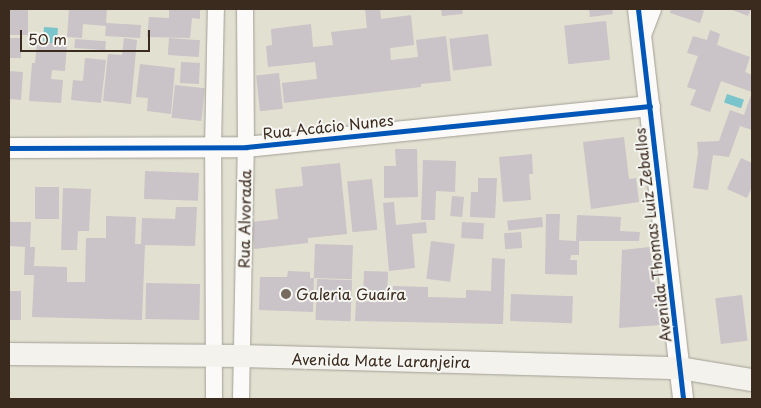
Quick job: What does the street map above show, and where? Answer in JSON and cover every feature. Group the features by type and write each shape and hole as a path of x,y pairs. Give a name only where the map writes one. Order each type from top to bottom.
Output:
{"main road":[{"name":"Avenida Mate Laranjeira","path":"9,354 241,356 680,368 752,380"}],"street":[{"name":"Rua Alvorada","path":"214,399 213,147 216,9"},
{"name":"Rua Alvorada","path":"241,399 246,147 245,9"},
{"name":"Avenida Thomas Luiz Zeballos","path":"638,9 683,399"},
{"path":"642,38 653,9"},
{"name":"Rua Acácio Nunes","path":"9,148 246,147 650,106"}],"water":[{"path":"44,27 58,28 57,44 43,43"},
{"path":"727,94 744,100 741,108 724,103"}],"building":[{"path":"9,9 28,9 28,35 9,35"},
{"path":"69,9 107,9 106,23 141,25 140,38 105,36 106,26 83,24 82,38 67,37"},
{"path":"169,9 200,9 200,19 192,18 190,38 147,37 149,17 169,18"},
{"path":"365,9 380,9 381,19 411,15 414,45 390,48 391,60 418,57 416,40 446,36 451,81 421,84 421,87 284,103 282,83 317,79 315,62 268,67 266,46 272,45 271,29 311,24 313,47 333,45 331,32 367,28"},
{"path":"441,9 462,9 463,14 442,16"},
{"path":"589,9 612,9 613,14 590,17"},
{"path":"671,9 698,9 704,11 700,23 670,13"},
{"path":"730,9 751,9 748,16"},
{"path":"606,21 610,60 568,64 564,25"},
{"path":"710,30 720,34 717,45 750,57 745,72 752,75 752,92 721,81 710,112 690,105 696,90 687,87 698,56 687,53 693,36 707,40"},
{"path":"488,34 492,66 453,71 449,39"},
{"path":"9,38 21,38 21,58 9,58"},
{"path":"124,38 137,40 131,104 103,101 108,54 122,55"},
{"path":"169,38 200,40 199,57 168,55"},
{"path":"75,39 106,41 105,50 74,48"},
{"path":"37,42 67,44 65,71 52,70 51,79 63,80 61,103 29,101 32,63 35,63"},
{"path":"85,58 106,60 101,103 71,100 73,80 83,81"},
{"path":"181,62 200,63 199,84 180,83"},
{"path":"140,64 175,68 171,114 147,111 148,98 136,97"},
{"path":"9,71 23,72 21,100 9,99"},
{"path":"279,73 283,109 260,111 256,75"},
{"path":"175,85 205,88 201,121 172,118"},
{"path":"752,92 752,130 740,126 729,157 713,155 708,190 693,188 698,153 697,142 719,141 730,110 744,115"},
{"path":"624,137 629,179 636,178 639,202 591,209 583,142"},
{"path":"395,149 417,149 418,197 384,198 384,166 396,166"},
{"path":"532,154 533,174 529,174 531,200 503,202 499,157"},
{"path":"741,158 752,163 752,187 747,198 727,189"},
{"path":"423,160 456,161 455,192 436,191 435,220 421,220"},
{"path":"340,163 347,234 308,238 308,243 254,249 251,222 278,219 275,189 303,186 301,167"},
{"path":"145,171 199,173 198,201 144,199"},
{"path":"478,178 497,178 495,218 470,217 471,192 478,192"},
{"path":"372,179 377,230 352,232 347,182"},
{"path":"35,187 59,187 59,219 35,219"},
{"path":"63,188 91,189 89,231 78,231 77,250 61,250"},
{"path":"452,196 464,197 462,217 450,216"},
{"path":"394,202 396,225 426,222 427,233 412,234 415,268 389,271 383,203"},
{"path":"176,207 197,207 195,246 145,245 142,320 32,317 34,275 24,275 25,247 10,246 9,218 11,222 31,222 30,247 35,247 34,266 67,267 67,282 85,282 86,238 106,238 106,216 136,217 135,244 141,244 142,218 175,219"},
{"path":"546,214 560,214 559,240 576,241 577,215 621,217 620,231 640,232 639,241 579,241 579,255 571,255 570,260 577,260 577,275 545,274"},
{"path":"542,217 543,227 508,231 507,221"},
{"path":"462,222 484,223 483,239 461,238"},
{"path":"521,232 522,248 505,249 504,233"},
{"path":"431,241 455,244 450,282 426,279"},
{"path":"315,244 353,245 352,279 314,278"},
{"path":"650,247 660,325 619,328 622,250"},
{"path":"492,258 505,259 503,324 355,321 356,301 393,302 393,286 428,287 428,297 466,298 466,290 491,291"},
{"name":"Galeria Guaíra","path":"288,271 310,272 310,278 314,278 313,312 259,310 260,277 287,277"},
{"path":"364,271 388,272 387,292 363,291"},
{"path":"317,279 352,280 351,321 316,320"},
{"path":"146,283 200,284 199,320 145,319"},
{"path":"9,291 21,291 21,320 9,320"},
{"path":"511,294 573,296 572,323 510,321"},
{"path":"742,295 748,341 721,344 715,298"}],"cycle path":[{"path":"638,9 683,399"},
{"path":"9,148 246,147 650,106"}],"place":[{"name":"Galeria Guaíra","path":"286,294"}]}
